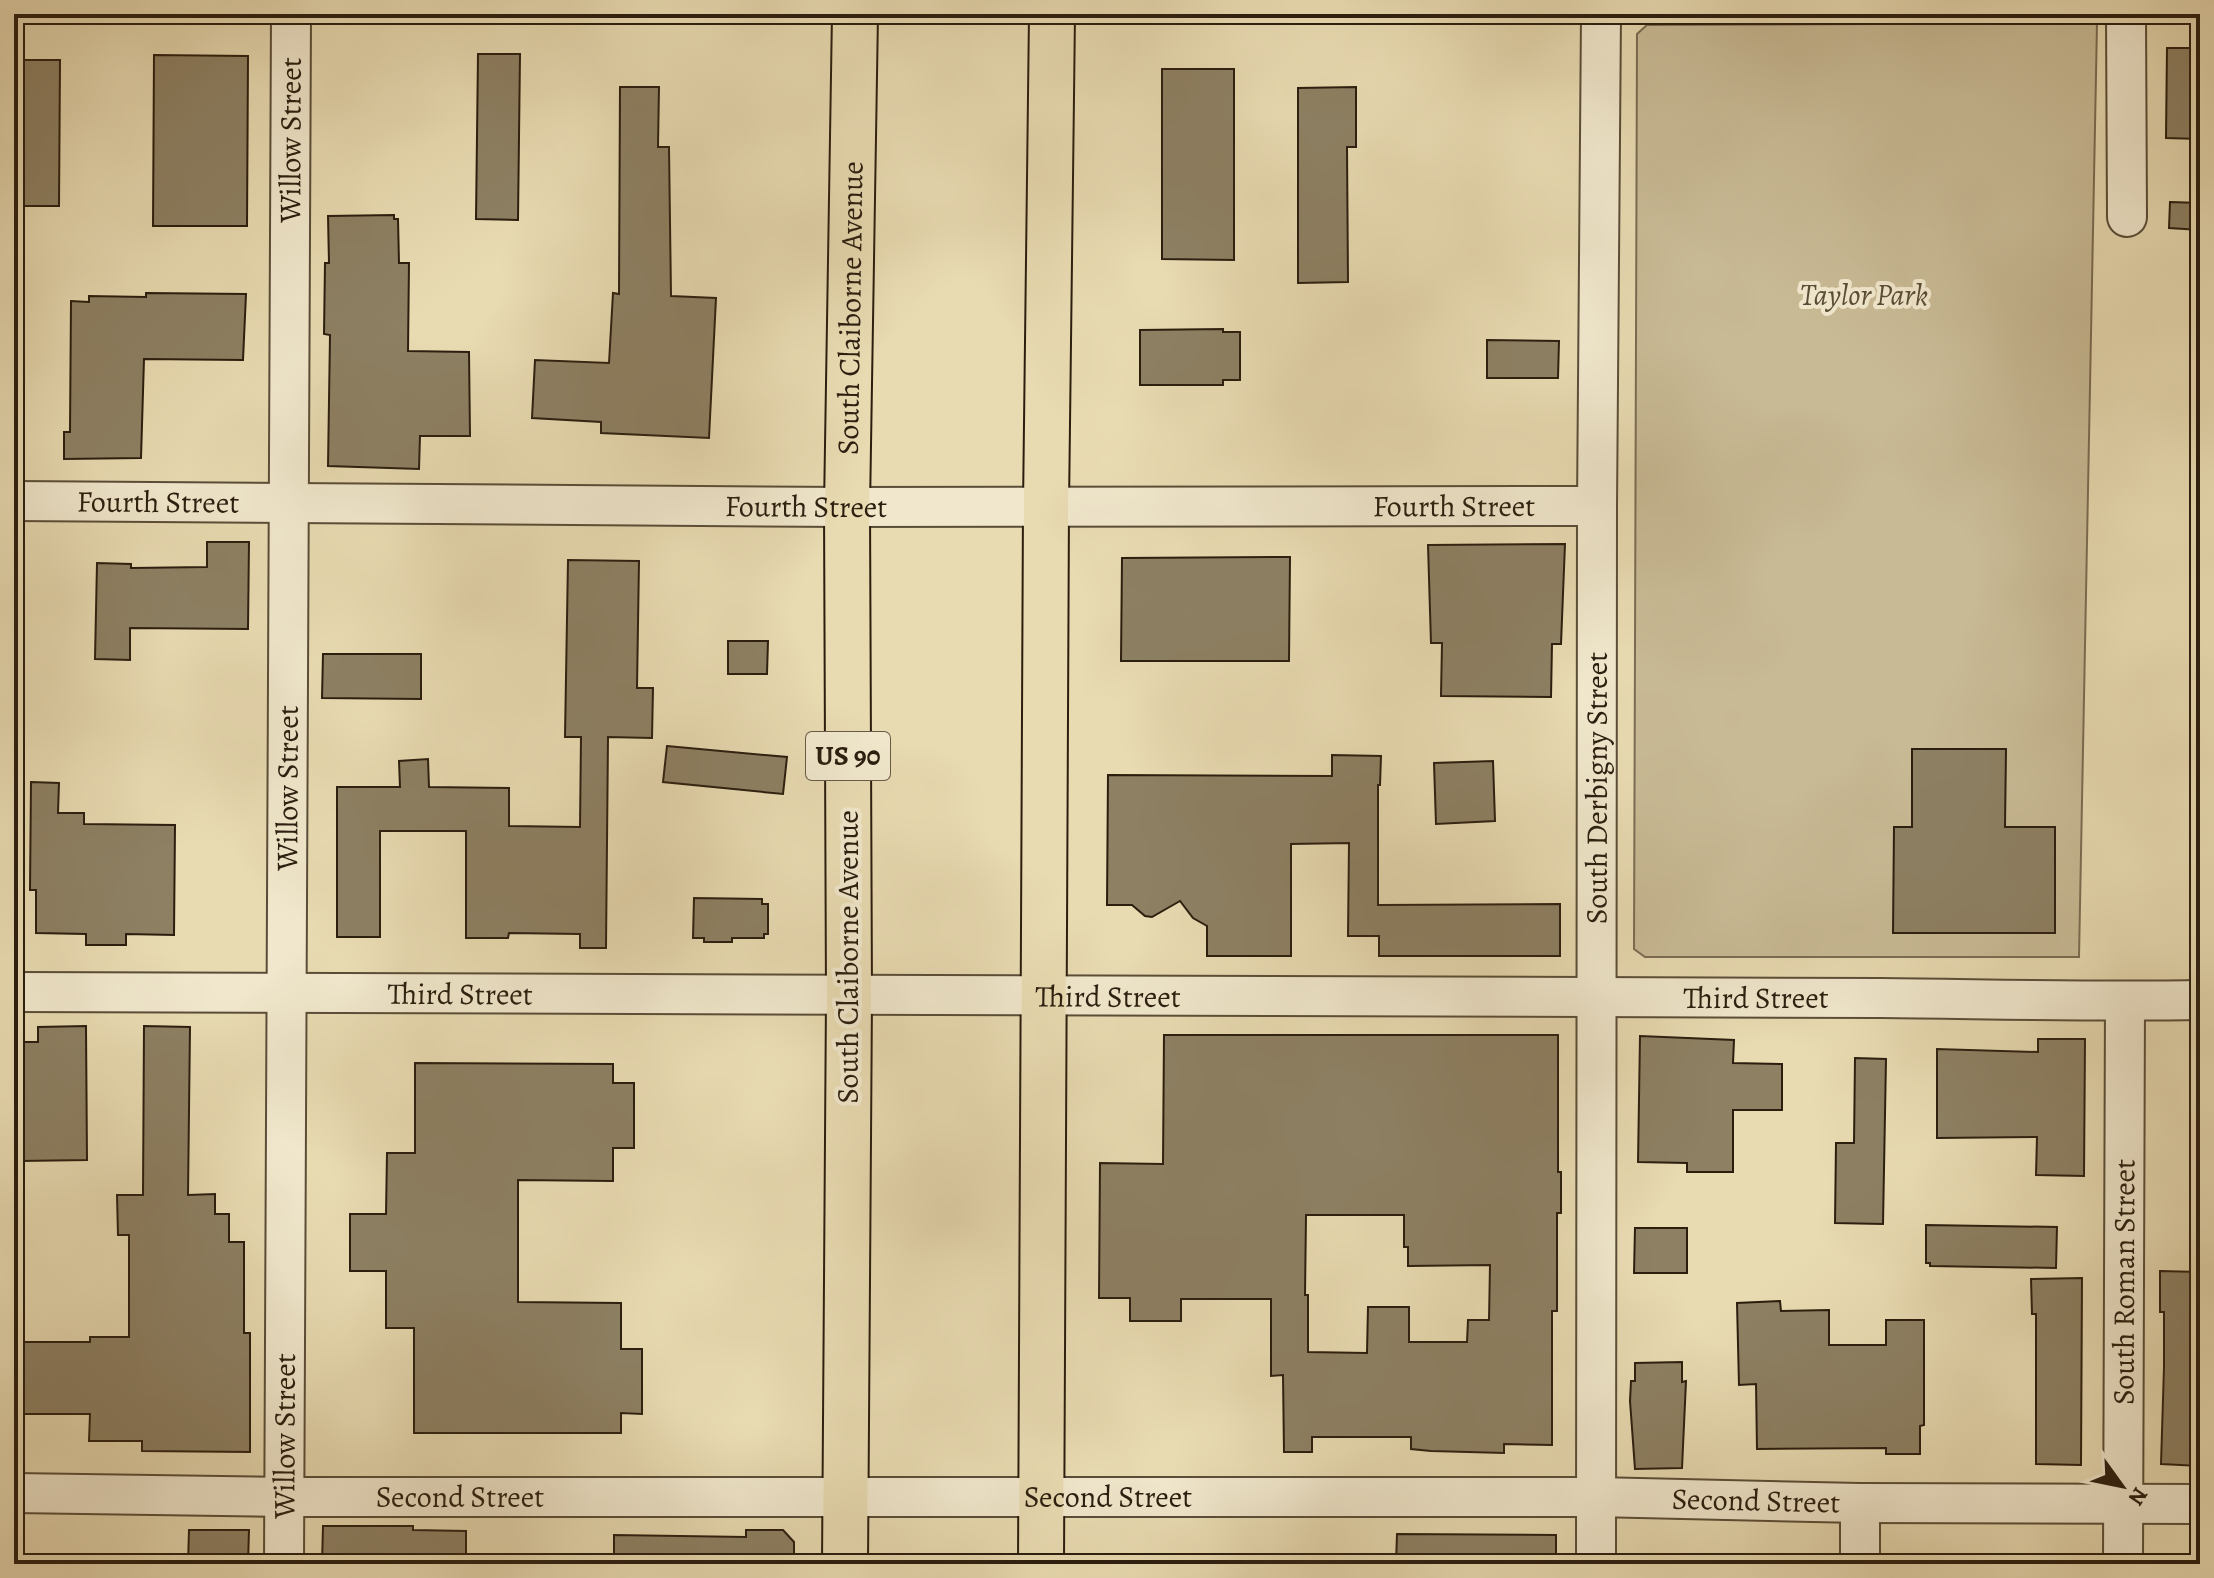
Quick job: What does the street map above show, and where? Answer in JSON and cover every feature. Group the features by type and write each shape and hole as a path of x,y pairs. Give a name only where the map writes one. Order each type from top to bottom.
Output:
{"main road":[{"name":"South Claiborne Avenue","path":"845,1564 849,997 847,507 855,14"},
{"path":"1041,1564 1046,506 1052,14"}],"street":[{"name":"Willow Street","path":"284,1564 291,14"},
{"name":"South Derbigny Street","path":"1596,1564 1597,506 1601,14"},
{"path":"2126,14 2127,217"},
{"name":"Fourth Street","path":"14,501 847,507 1597,506"},
{"name":"Third Street","path":"14,992 2200,1000"},
{"name":"South Roman Street","path":"2123,1564 2125,1002"},
{"name":"Second Street","path":"14,1493 285,1497 1596,1497 1860,1503 2200,1504"},
{"path":"1860,1503 1860,1564"}],"green space":[{"name":"Taylor Park","path":"2097,23 2079,957 1645,957 1634,949 1637,34 1647,25"}],"building":[{"path":"2167,48 2200,48 2200,139 2166,138"},
{"path":"478,54 520,54 518,220 476,219"},
{"path":"154,55 248,56 247,226 153,226"},
{"path":"16,60 60,60 59,206 16,206"},
{"path":"1162,69 1234,69 1234,260 1162,259"},
{"path":"620,87 659,87 658,147 669,147 671,296 716,298 709,438 601,433 601,422 532,418 535,360 609,363 613,293 619,294"},
{"path":"1356,87 1356,147 1347,147 1348,282 1298,283 1298,88"},
{"path":"2170,202 2200,203 2200,230 2169,228"},
{"path":"394,215 394,219 398,219 399,263 409,263 408,351 469,352 470,436 420,436 419,469 328,466 330,335 324,334 325,263 329,263 328,216"},
{"path":"146,293 246,294 243,360 144,359 141,458 64,459 64,432 70,432 71,301 89,302 89,296 146,297"},
{"path":"1223,329 1223,332 1240,332 1240,380 1223,380 1223,385 1140,385 1140,330"},
{"path":"1487,340 1559,341 1558,378 1487,378"},
{"path":"207,542 249,542 248,629 130,628 130,660 95,659 97,563 131,564 131,568 207,567"},
{"path":"1565,544 1561,644 1552,644 1551,697 1441,696 1442,643 1431,643 1428,545"},
{"path":"1290,557 1289,661 1121,661 1122,558"},
{"path":"568,560 639,561 637,688 653,688 652,738 608,737 606,948 580,948 580,934 509,933 508,938 466,938 466,831 380,831 380,937 337,937 337,787 400,787 399,761 428,759 429,787 509,788 509,826 580,827 581,737 565,737"},
{"path":"728,641 768,641 767,674 728,674"},
{"path":"323,654 421,654 421,699 322,698"},
{"path":"667,746 787,757 783,794 663,782"},
{"path":"1912,749 2006,749 2005,827 2055,827 2055,933 1893,933 1894,827 1912,827"},
{"path":"1332,755 1381,756 1378,785 1378,905 1560,904 1560,956 1379,956 1379,936 1348,936 1349,843 1291,844 1291,956 1207,956 1207,926 1193,918 1180,901 1152,917 1145,916 1132,905 1107,905 1108,775 1332,776"},
{"path":"1493,761 1495,821 1436,824 1434,763"},
{"path":"31,782 59,783 58,813 84,813 84,824 175,825 174,935 126,934 126,945 86,945 86,934 36,933 36,890 30,890"},
{"path":"694,898 762,899 762,904 768,904 768,934 764,934 764,938 732,938 732,942 704,942 704,938 693,938"},
{"path":"86,1026 87,1160 20,1161 19,1155 14,1155 14,1042 38,1042 38,1027"},
{"path":"144,1026 190,1027 188,1195 215,1194 215,1214 229,1214 229,1242 244,1242 244,1333 250,1333 250,1452 142,1451 142,1441 89,1441 90,1414 14,1414 14,1342 90,1342 90,1337 129,1337 129,1235 118,1235 117,1195 143,1195"},
{"path":"1164,1035 1558,1035 1561,1213 1557,1213 1557,1311 1552,1311 1552,1445 1504,1444 1504,1453 1431,1451 1411,1449 1411,1437 1312,1437 1312,1452 1284,1452 1283,1375 1271,1376 1271,1299 1181,1299 1181,1321 1130,1321 1130,1298 1099,1298 1100,1163 1163,1164","holes":["1306,1215 1404,1215 1404,1247 1408,1247 1408,1266 1490,1265 1489,1320 1468,1320 1467,1342 1409,1342 1409,1307 1368,1307 1367,1353 1308,1352"]},
{"path":"1640,1036 1734,1040 1733,1063 1782,1064 1782,1110 1733,1110 1733,1172 1687,1172 1687,1163 1638,1162"},
{"path":"2038,1039 2085,1039 2084,1176 2036,1175 2037,1137 1937,1138 1937,1049 2038,1052"},
{"path":"1855,1058 1886,1059 1883,1224 1835,1223 1836,1143 1854,1143"},
{"path":"415,1063 613,1064 613,1083 634,1083 634,1148 613,1148 613,1181 518,1180 518,1302 621,1303 621,1349 642,1349 642,1414 621,1413 621,1433 414,1433 414,1328 386,1328 386,1271 350,1271 350,1214 386,1214 387,1153 415,1153"},
{"path":"1926,1225 2057,1227 2056,1268 1930,1266 1926,1263"},
{"path":"1635,1228 1687,1228 1687,1273 1634,1273"},
{"path":"2160,1271 2200,1272 2200,1466 2161,1464 2164,1312 2160,1312"},
{"path":"2082,1278 2081,1465 2036,1464 2036,1314 2032,1314 2031,1279"},
{"path":"1780,1301 1781,1311 1829,1310 1829,1345 1886,1345 1886,1320 1924,1320 1924,1425 1920,1426 1920,1454 1886,1454 1886,1448 1757,1449 1756,1384 1739,1385 1737,1303"},
{"path":"1682,1362 1682,1382 1686,1381 1682,1468 1635,1469 1630,1401 1635,1363"},
{"path":"323,1526 413,1526 413,1530 466,1531 466,1564 322,1564"},
{"path":"189,1530 249,1530 248,1564 188,1564"},
{"path":"746,1530 783,1530 794,1542 794,1564 614,1564 614,1535 746,1537"},
{"path":"1397,1534 1556,1535 1556,1564 1396,1564"}]}
